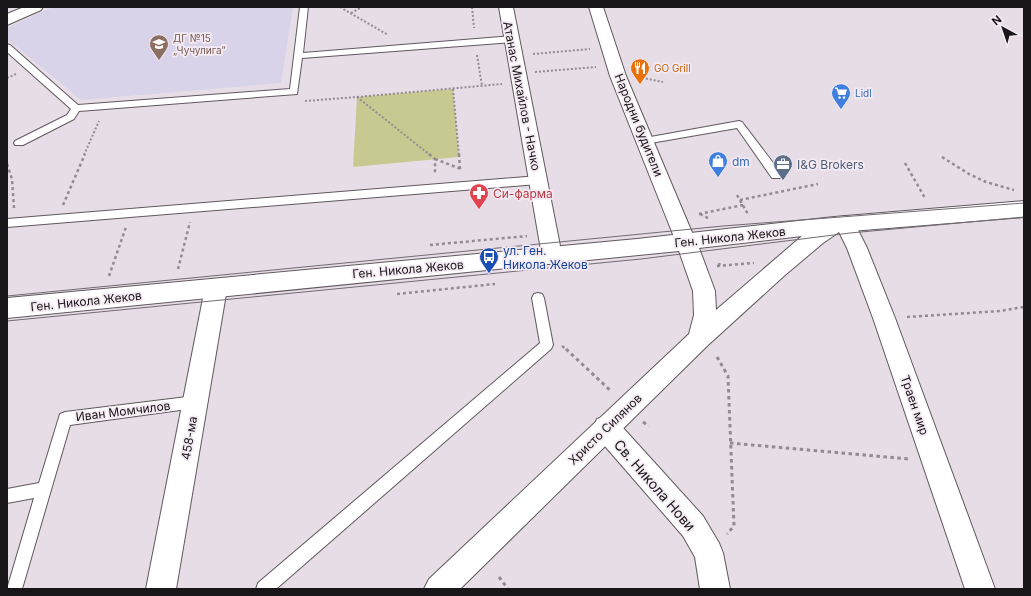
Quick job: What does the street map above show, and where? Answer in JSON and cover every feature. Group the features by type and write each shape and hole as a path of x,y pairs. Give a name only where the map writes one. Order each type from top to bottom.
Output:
{"street":[{"path":"7,20 36,7"},
{"name":"Атанас Михайлов - Начко","path":"506,7 552,256"},
{"name":"Народни будители","path":"596,7 615,66 686,242"},
{"name":"Ген. Никола Жеков","path":"7,308 552,256 840,224 1024,209"},
{"name":"Траен мир","path":"840,224 857,248 884,318 980,589"},
{"name":"Христо Силянов","path":"439,589 699,339 816,237 840,224"},
{"path":"686,242 704,291 705,315 699,339"},
{"name":"458-ма","path":"161,589 216,288"},
{"name":"Св. Никола Нови","path":"606,428 693,526 709,553 715,589"}],"lane":[{"path":"7,47 76,108 294,92 304,7"},
{"path":"298,56 410,47 513,47"},
{"path":"19,143 71,117 76,108"},
{"path":"645,141 739,124 776,175"},
{"path":"11,223 538,180"},
{"path":"264,589 547,345 538,298"},
{"name":"Иван Момчилов","path":"44,489 65,419 195,402"},
{"path":"7,496 44,489 14,589"}],"path":[{"path":"340,7 410,47"},
{"path":"351,13 362,7"},
{"path":"513,47 609,47"},
{"path":"294,92 292,102 453,89 519,78 615,66"},
{"path":"453,89 460,169"},
{"path":"357,97 435,159 435,188"},
{"path":"57,219 106,106"},
{"path":"942,157 969,174 986,182 1016,191"},
{"path":"7,164 12,179 11,223"},
{"path":"905,164 927,202"},
{"path":"740,200 818,184"},
{"path":"737,195 750,217"},
{"path":"699,214 743,205"},
{"path":"178,269 194,208"},
{"path":"109,276 130,213"},
{"path":"430,245 527,236"},
{"path":"720,260 719,266 751,262 760,264"},
{"path":"396,294 495,284"},
{"path":"884,318 1000,311 1024,307"},
{"path":"544,329 616,396"},
{"path":"709,553 734,526 728,376 716,357"},
{"path":"730,443 935,462"},
{"path":"499,577 508,589"}],"shaded area":[{"name":"ДГ №15 „Чучулига“","path":"53,7 293,7 281,83 81,100 7,39 7,28"}],"green space":[{"path":"453,89 459,157 353,167 357,97"}],"tram line":[{"path":"7,296 723,226 1024,203"},
{"path":"7,321 641,259 850,233 1024,217"}],"place":[{"name":"ДГ №15 „Чучулига“","path":"159,61"},
{"name":"GO Grill","path":"640,85"},
{"name":"Lidl","path":"841,110"},
{"name":"dm","path":"718,178"},
{"name":"I&G Brokers","path":"783,181"},
{"name":"Си-фарма","path":"479,210"},
{"name":"ул. Ген. Никола Жеков","path":"489,274"}]}
